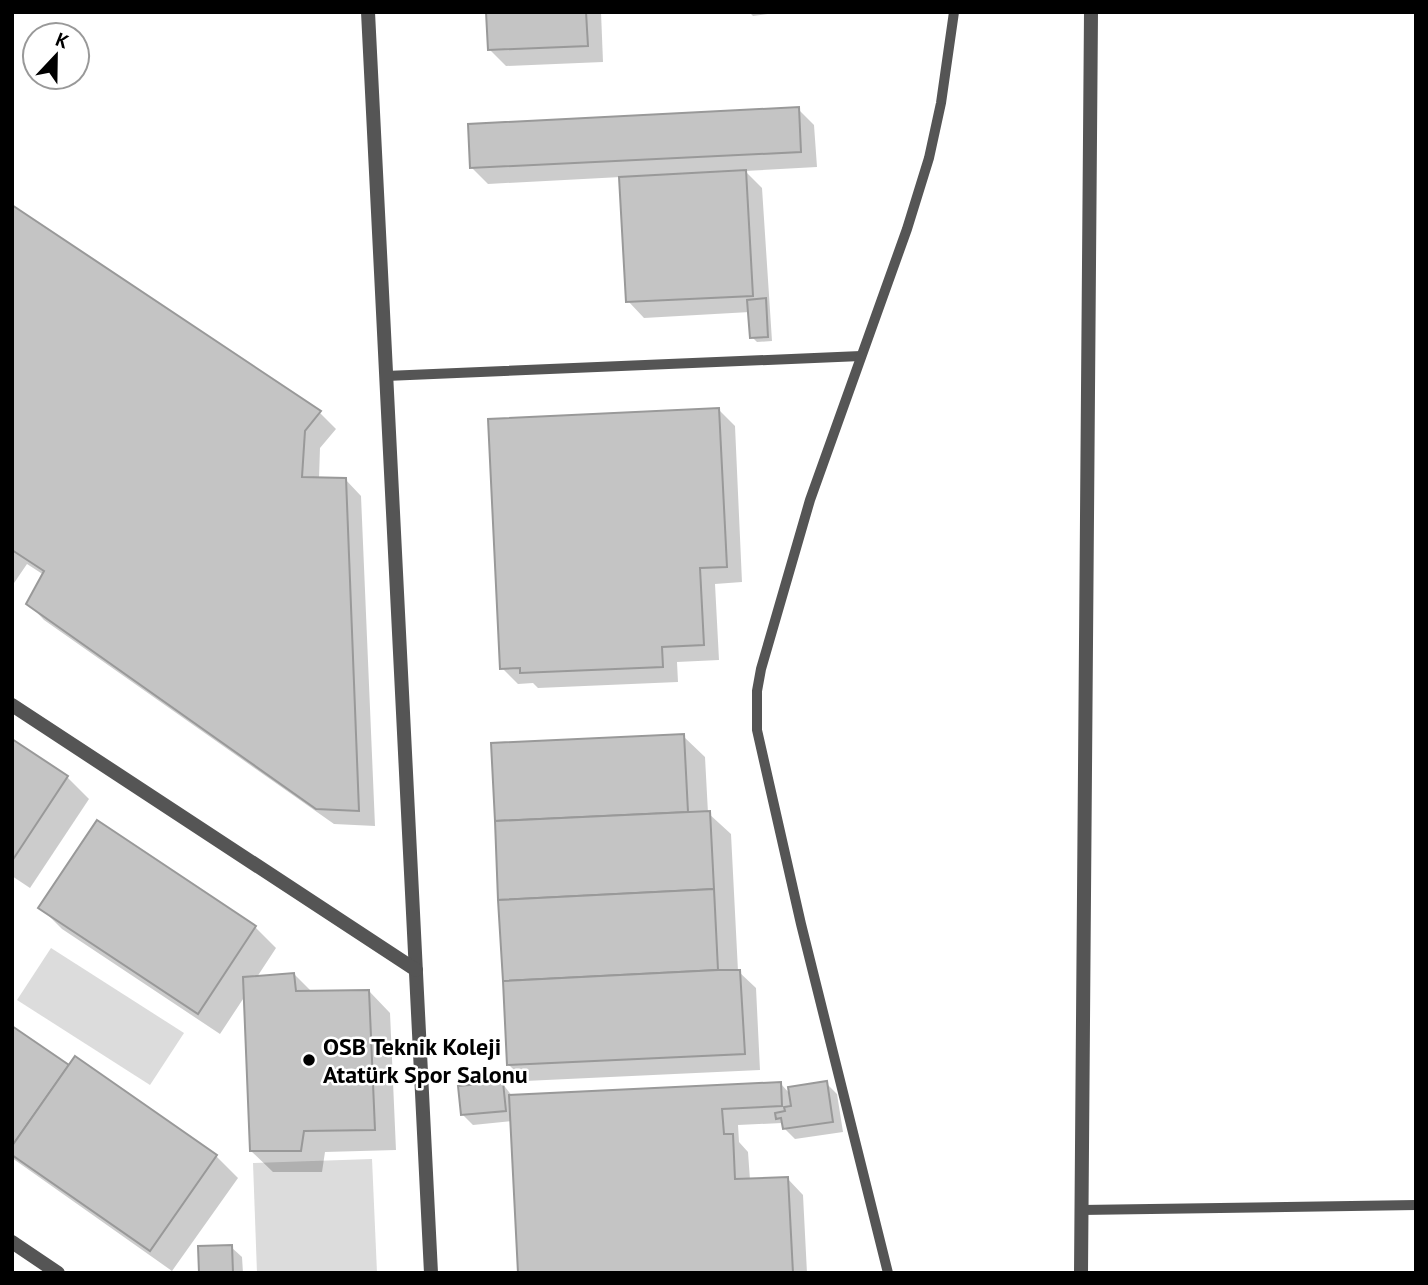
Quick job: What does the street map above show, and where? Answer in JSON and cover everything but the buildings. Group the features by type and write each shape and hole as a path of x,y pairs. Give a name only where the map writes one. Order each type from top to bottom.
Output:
{"street":[{"path":"368,12 431,1273"},
{"path":"1081,1273 1091,12"},
{"path":"12,705 416,970"},
{"path":"12,1242 58,1273"}],"lane":[{"path":"887,1273 801,924 757,730 756,710 761,669 810,500 907,229 929,158 941,103 954,12"},
{"path":"386,376 861,356"},
{"path":"1081,1210 1416,1205"}],"shaded area":[{"path":"51,948 184,1033 150,1085 17,1000"},
{"path":"372,1159 377,1273 257,1273 253,1163"}],"place":[{"name":"OSB Teknik Koleji Atatürk Spor Salonu","path":"309,1060"}]}
